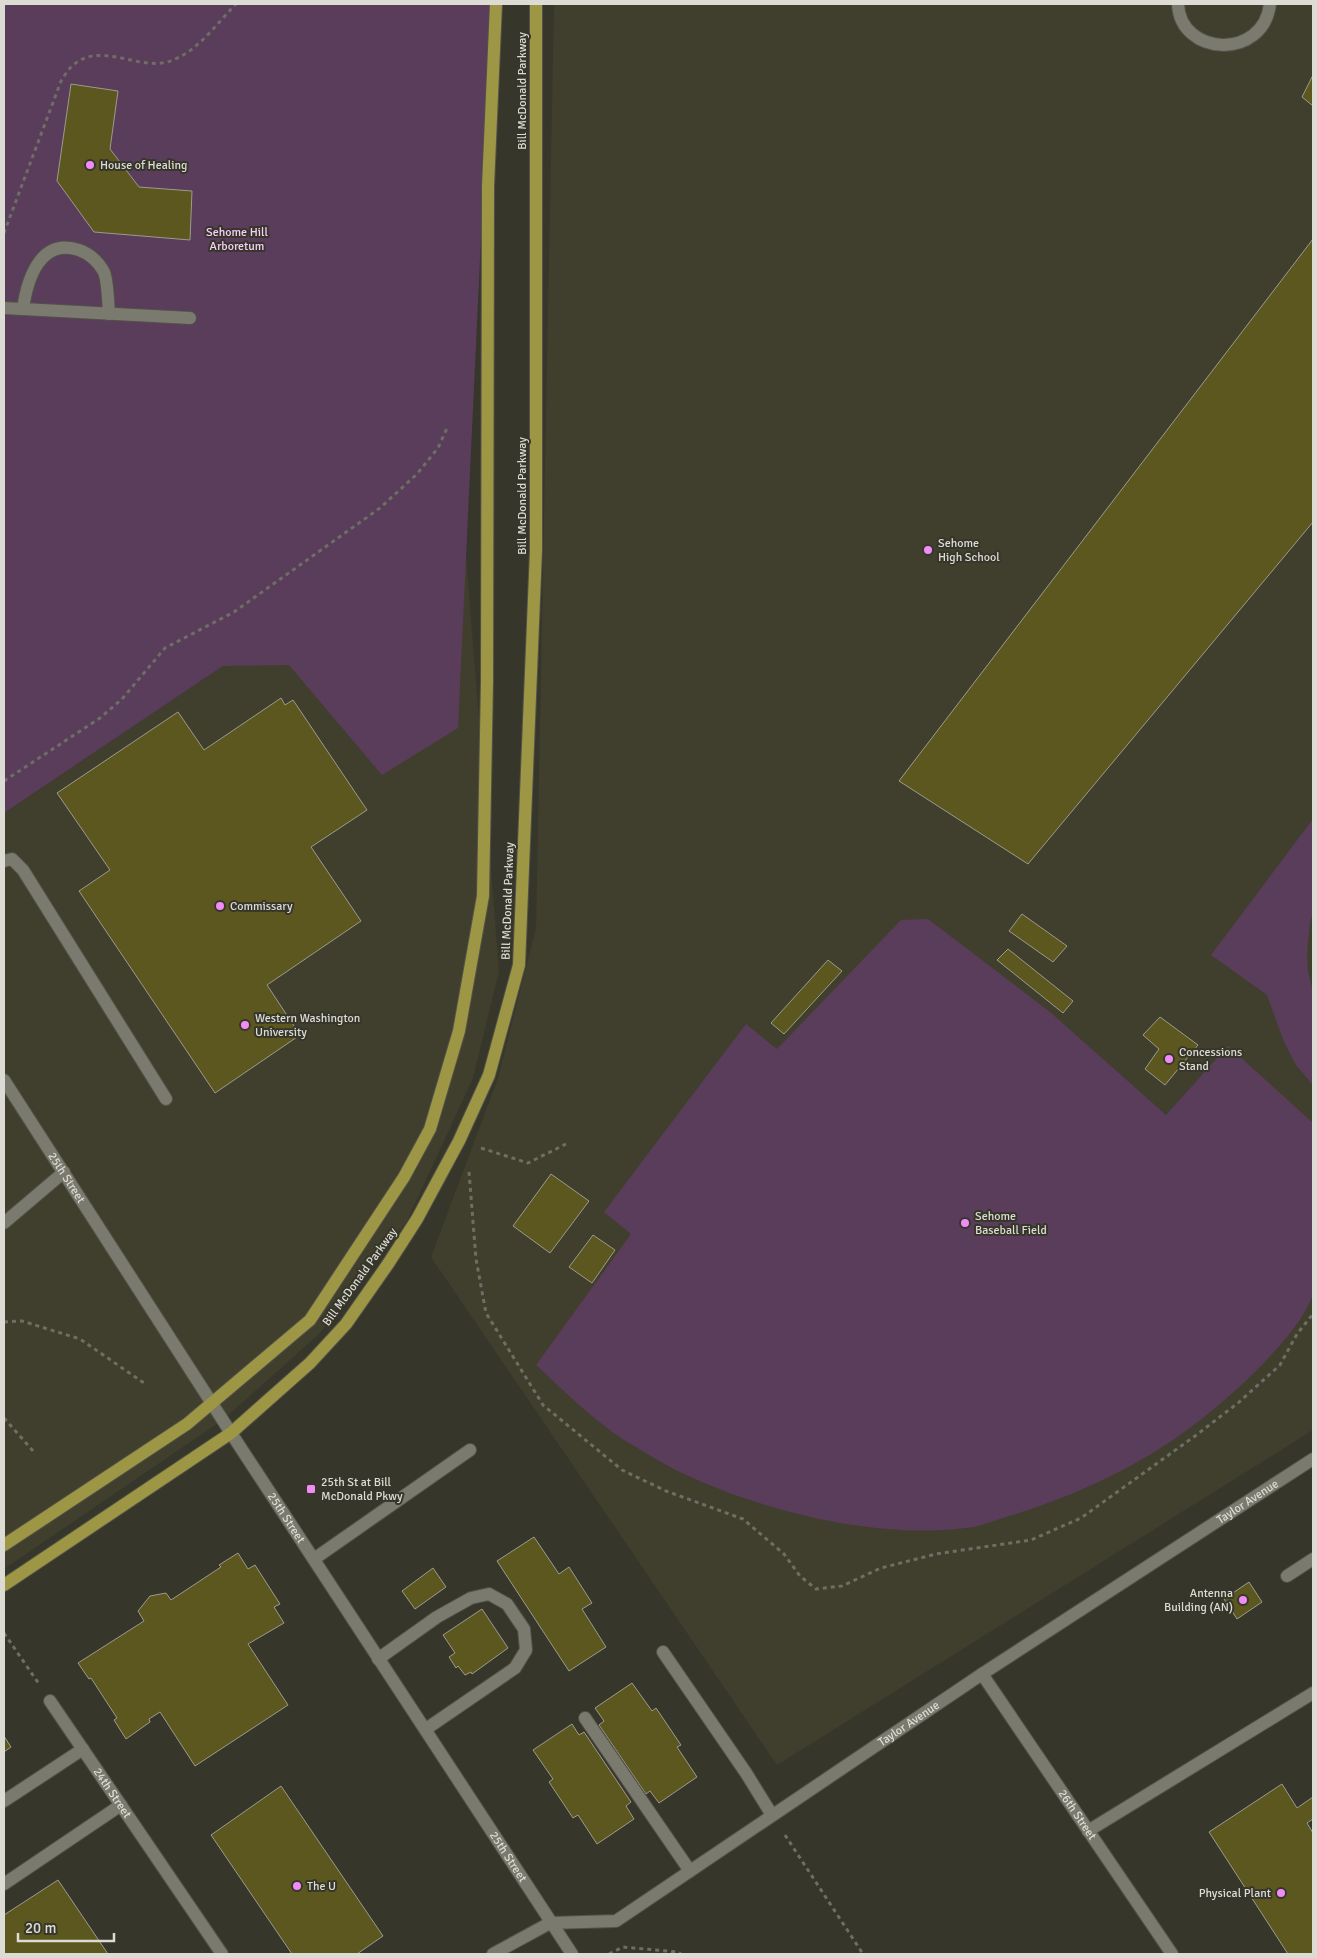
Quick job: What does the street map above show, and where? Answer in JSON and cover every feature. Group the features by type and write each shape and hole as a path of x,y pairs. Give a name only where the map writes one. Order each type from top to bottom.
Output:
{"main road":[{"name":"Bill McDonald Parkway","path":"4,1545 187,1424 310,1320 404,1177 430,1128 459,1031 483,896 488,681 488,186 496,4"},
{"name":"Bill McDonald Parkway","path":"4,1585 231,1433 310,1363 346,1324 417,1219 458,1141 489,1075 519,965 536,550 536,4"}],"street":[{"path":"1178,4 1184,23 1194,35 1207,42 1222,46 1237,44 1251,37 1262,26 1269,13 1270,4"},
{"path":"23,309 26,284 36,264 50,251 71,248 91,255 104,273 109,314"},
{"path":"4,308 190,318"},
{"path":"4,861 12,859 23,870 166,1099"},
{"name":"25th Street","path":"4,1080 211,1403 572,1954"},
{"path":"4,1223 64,1172"},
{"path":"314,1559 470,1450"},
{"name":"Taylor Avenue","path":"493,1954 550,1923 616,1921 982,1674 1313,1459"},
{"path":"1287,1576 1313,1560"},
{"path":"378,1659 437,1617 470,1598 489,1594 507,1604 524,1630 526,1650 515,1668 426,1729"},
{"path":"663,1652 746,1773 772,1816"},
{"name":"26th Street","path":"982,1674 1172,1954"},
{"path":"1088,1831 1313,1693"},
{"name":"24th Street","path":"50,1701 222,1954"},
{"path":"584,1718 690,1871"},
{"path":"4,1801 83,1749"},
{"path":"4,1884 121,1805"}],"path":[{"path":"4,233 61,81 73,65 91,56 118,57 153,64 172,61 190,51 236,4"},
{"path":"4,781 100,718 122,699 165,648 234,612 380,508 417,474 438,448 448,426"},
{"path":"458,1141 528,1163 566,1144"},
{"path":"458,1141 470,1175 476,1259 486,1313 543,1405 622,1470 666,1491 744,1519 784,1554 800,1576 816,1589 842,1586 881,1568 936,1554 1031,1540 1081,1518 1238,1403 1280,1365 1297,1334 1313,1314"},
{"path":"4,1322 22,1321 80,1339 144,1383"},
{"path":"4,1418 33,1451"},
{"path":"4,1633 50,1701"},
{"path":"772,1816 862,1954"},
{"path":"610,1954 623,1946 681,1954"}],"shaded area":[{"name":"Sehome High School","path":"554,4 1313,4 1313,1430 777,1765 431,1257 498,1078 536,928"},
{"name":"Western Washington University","path":"462,506 499,971 473,1078 407,1221 320,1333 224,1419 4,1569 4,813"}],"green space":[{"name":"Sehome Hill Arboretum","path":"4,4 492,4 458,728 382,775 289,665 223,666 4,813"},
{"path":"1313,819 1313,912 1307,955 1308,971 1313,992 1313,1085 1296,1065 1284,1042 1267,995 1211,955"},
{"name":"Sehome Baseball Field","path":"928,919 1050,1012 1166,1115 1228,1046 1313,1123 1313,1237 1311,1240 1313,1242 1314,1283 1313,1294 1306,1309 1283,1342 1268,1358 1237,1389 1188,1430 1142,1459 1070,1495 984,1524 973,1527 938,1530 901,1530 824,1520 786,1511 749,1500 682,1473 612,1432 536,1365 631,1234 604,1212 746,1024 777,1049 901,920"}],"building":[{"path":"1313,75 1313,106 1302,97"},
{"name":"House of Healing","path":"71,84 118,91 110,149 139,187 192,191 190,240 94,232 57,181"},
{"path":"1313,239 1313,522 1028,864 899,781"},
{"name":"Commissary","path":"281,698 285,705 293,700 367,810 311,847 361,921 267,985 300,1035 215,1093 79,891 110,870 57,793 178,712 204,750"},
{"path":"1022,914 1067,946 1053,962 1009,931"},
{"path":"1008,949 1073,1001 1063,1013 997,960"},
{"path":"828,960 842,971 784,1034 771,1023"},
{"name":"Concessions Stand","path":"1160,1017 1198,1045 1165,1085 1145,1069 1159,1049 1143,1035"},
{"path":"551,1174 589,1201 550,1253 513,1226"},
{"path":"593,1235 615,1250 592,1283 569,1267"},
{"path":"534,1537 559,1574 569,1567 592,1603 582,1609 606,1647 569,1671 497,1561"},
{"path":"238,1553 248,1569 255,1565 280,1604 274,1607 284,1623 248,1644 288,1705 195,1766 160,1712 149,1719 150,1722 126,1739 114,1720 117,1718 91,1678 89,1679 78,1663 144,1621 138,1611 150,1596 166,1593 171,1600 221,1567 219,1565"},
{"path":"433,1568 446,1587 415,1609 402,1591"},
{"name":"Antenna Building (AN)","path":"1249,1582 1262,1602 1237,1619 1224,1599"},
{"path":"482,1609 508,1648 472,1674 471,1672 465,1675 458,1666 456,1668 449,1657 455,1653 443,1635"},
{"path":"632,1683 652,1711 656,1708 681,1745 677,1747 697,1777 659,1803 650,1791 646,1794 599,1725 604,1721 595,1708"},
{"path":"572,1724 579,1735 584,1732 631,1802 626,1806 634,1819 597,1844 578,1815 573,1818 549,1782 553,1779 533,1750"},
{"path":"4,1736 11,1747 4,1752"},
{"name":"Physical Plant","path":"1282,1784 1297,1808 1313,1797 1313,1819 1307,1823 1313,1833 1313,1954 1288,1954 1209,1832"},
{"name":"The U","path":"281,1786 383,1936 357,1954 292,1954 211,1835"},
{"path":"58,1880 108,1954 4,1954 4,1915"}],"place":[{"name":"House of Healing","path":"90,165"},
{"name":"Sehome High School","path":"928,550"},
{"name":"Commissary","path":"220,906"},
{"name":"Western Washington University","path":"245,1025"},
{"name":"Concessions Stand","path":"1169,1059"},
{"name":"Sehome Baseball Field","path":"965,1223"},
{"name":"25th St at Bill McDonald Pkwy","path":"311,1489"},
{"name":"Antenna Building (AN)","path":"1243,1600"},
{"name":"The U","path":"297,1886"},
{"name":"Physical Plant","path":"1281,1893"}]}
